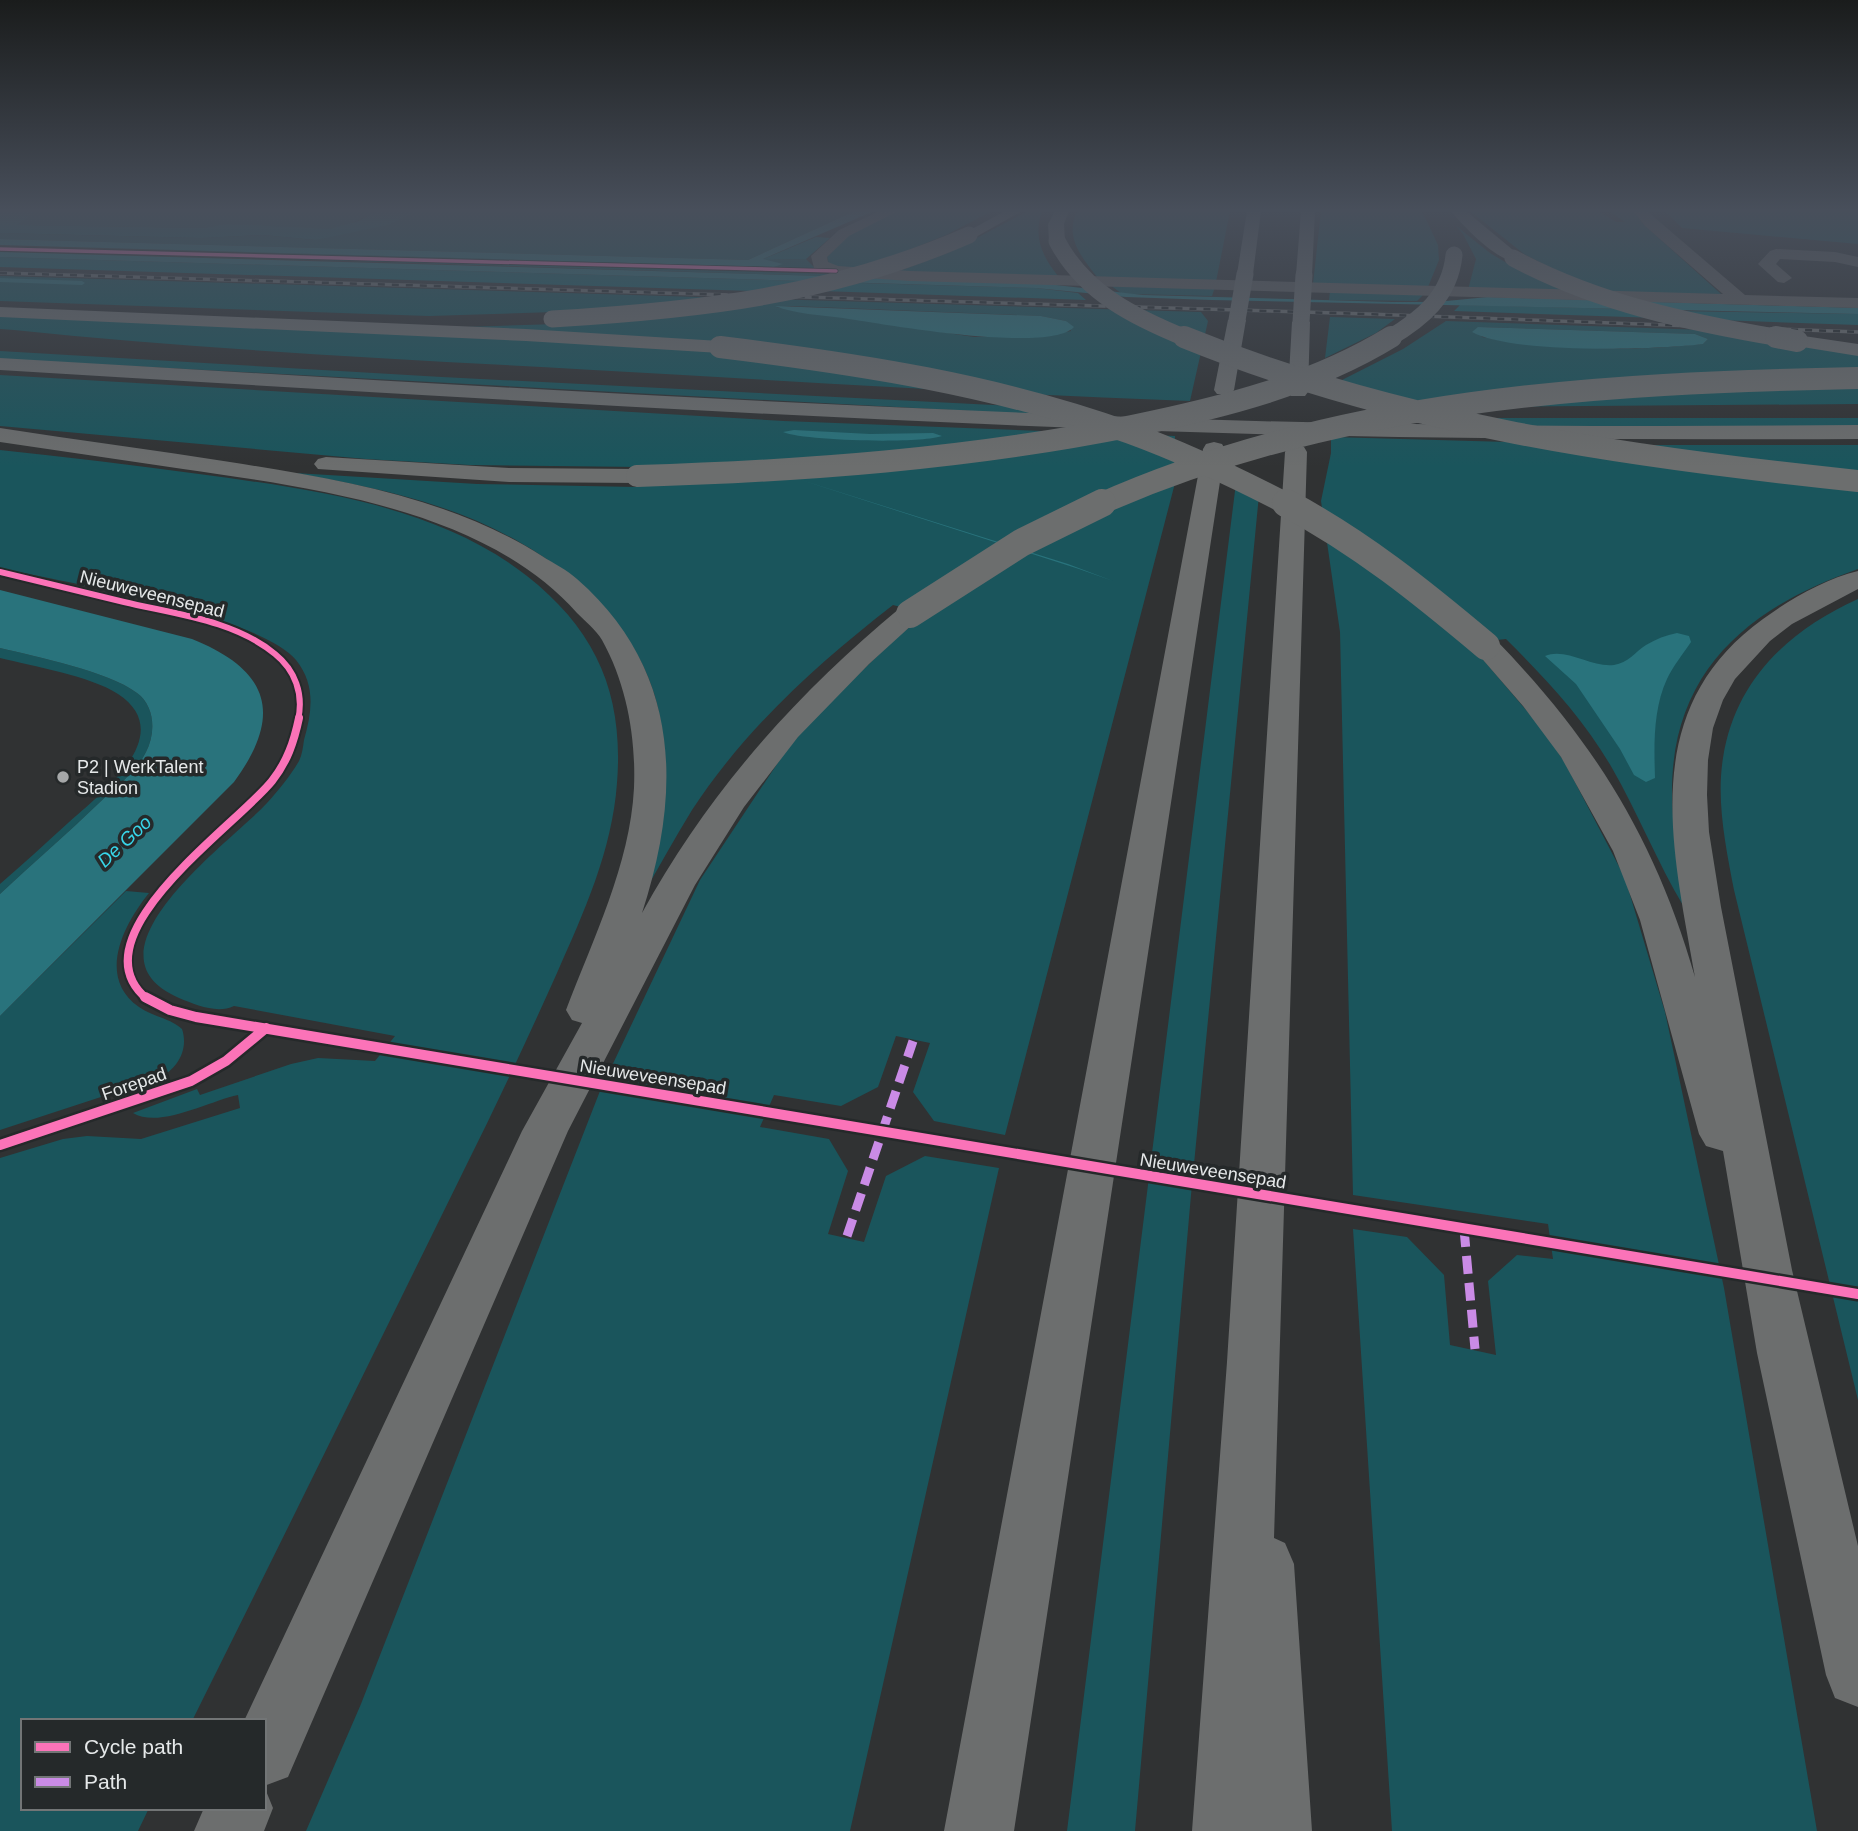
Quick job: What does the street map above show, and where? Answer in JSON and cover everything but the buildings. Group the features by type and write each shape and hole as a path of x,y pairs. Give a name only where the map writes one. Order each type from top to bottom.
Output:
{"highway":[{"path":"279,323 552,319 678,309 760,296"},
{"path":"1109,296 1129,311 1213,349 1311,383 1455,421 1580,445 1725,466 1858,481"},
{"path":"979,1831 1241,296"},
{"path":"1227,1831 1254,1362 1303,296"},
{"path":"0,435 412,470 509,475 637,476 847,466 953,455 1076,437 1216,406 1329,369 1404,330 1439,296"},
{"path":"1608,296 1640,307 1748,332 1858,351"},
{"path":"7,312 279,323 720,347 859,364 961,383 1058,408 1154,441 1254,483 1337,530 1415,584 1486,646 1526,689 1583,764 1618,825 1646,884 1774,1309"},
{"path":"0,347 813,393 1144,407 1447,414 1858,414"},
{"path":"180,355 235,362"},
{"path":"0,364 833,411 1146,425 1514,433 1858,432"},
{"path":"266,1749 545,1131 676,885 729,803 808,707 858,658 910,614 1018,543 1090,507 1210,460 1307,433 1426,408 1561,391 1672,383 1858,378"},
{"path":"0,435 312,481 418,507 471,526 525,555 578,596 610,632 627,661 645,709 652,763 648,818 632,883 545,1131"},
{"path":"1858,579 1799,606 1747,645 1724,672 1708,697 1697,726 1689,788 1691,825 1774,1309 1858,1675"},
{"path":"1254,1362 1277,1831"},
{"path":"229,1831 239,1810"}],"street":[{"path":"1620,296 1858,303"},
{"path":"1737,296 1741,300"}],"shaded area":[{"path":"0,296 682,296 1201,312 1208,321 1190,401 376,358 231,349 0,329 0,316 465,327 557,324 554,312 429,316 0,301","holes":["776,307 1041,316 1066,321 1071,331 1044,336 974,337"]},
{"path":"981,296 1082,296 1086,300"},
{"path":"1329,296 1422,296 1417,301 1329,300"},
{"path":"1460,305 1626,309 1658,318 1454,311"},
{"path":"1677,311 1858,314 1858,325 1718,320"},
{"path":"1330,317 1395,319 1376,333 1325,358"},
{"path":"1446,321 1705,330 1858,355 1858,371 1548,384 1415,401 1338,382 1403,349","holes":["1478,327 1695,334 1708,339 1703,344 1620,349 1536,345 1482,337"]},
{"path":"0,351 1035,407 1063,416 0,359"},
{"path":"0,375 784,421 1175,436 1175,483 1005,1135 934,1121 913,1092 930,1043 896,1036 878,1087 841,1106 774,1095 760,1127 829,1139 848,1171 828,1234 864,1242 886,1176 925,1156 999,1168 850,1831 306,1831 361,1704 600,1091 700,880 783,755 813,718 897,637 927,614 893,605 784,699 713,780 685,821 641,898 663,745 657,702 641,662 618,626 589,594 556,566 519,542 480,522 404,496 295,473 477,484 636,487 641,467 470,465 366,459 0,426"},
{"path":"1858,383 1858,404 1475,407"},
{"path":"1485,418 1858,418 1858,426 1529,427"},
{"path":"1331,437 1618,445 1858,445 1858,569 1784,602 1753,623 1726,647 1703,676 1687,709 1676,746 1672,789 1674,834 1684,907 1612,768 1577,716 1506,639 1469,643 1544,731 1565,763 1625,878 1665,1012 1724,1288 1817,1831 1392,1831 1353,1229 1407,1237 1444,1275 1450,1345 1496,1355 1488,1281 1517,1255 1553,1259 1548,1224 1353,1195 1340,632 1321,501 1331,453"},
{"path":"0,450 284,486 371,504 413,516 492,552 527,576 551,597 572,619 588,642 601,667 616,721 618,751 614,808 603,857 577,927 487,1122 193,1719 21,1719 21,1810 148,1810 138,1831 0,1831 0,1158 63,1139 87,1136 141,1139 240,1108 238,1095 170,1116 156,1118 133,1113 197,1089 200,1095 291,1064 318,1058 375,1061 395,1036 234,1006 207,1008 179,998 151,978 144,954 151,927 170,898 267,803 299,761 309,719 310,699 307,679 296,660 275,644 203,615 112,591 0,568"},
{"path":"1236,483 1259,495 1191,1195 1135,1831 1067,1831"},
{"path":"1858,599 1858,1400 1734,890 1723,824 1721,774 1729,730 1739,705 1769,661 1809,626"},
{"path":"0,648 72,666 124,685 143,698 150,712 152,728 146,752 131,773 0,894 0,884 114,781 138,745 141,728 135,710 118,694 77,677 0,658"},
{"path":"126,891 149,893 131,920 118,950 119,981 126,995 139,1007 182,1029 184,1044 180,1058 171,1070 159,1078 0,1130 0,1016"}],"water":[{"path":"1120,296 1393,302 1436,302 1488,297 1858,308 1858,314 1212,300"},
{"path":"775,306 1041,316 1066,321 1074,327 1058,335 1000,338 927,331 800,313"},
{"path":"1478,327 1695,334 1708,339 1703,344 1584,349 1491,339 1472,332"},
{"path":"794,430 870,434 933,433 942,436 911,440 862,440 814,438 783,432"},
{"path":"798,479 1068,564 1113,581 1079,569"},
{"name":"De Goo","path":"0,590 192,639 218,651 238,665 252,680 261,697 263,715 250,758 234,782 0,1016 0,894 131,773 149,745 152,720 143,698 124,685 72,666 0,648"},
{"path":"1677,633 1689,636 1691,642 1672,669 1662,691 1655,728 1655,778 1646,782 1634,775 1620,749 1576,684 1545,656 1562,654 1597,664 1614,665 1627,660 1654,641"}],"railway":[{"path":"782,296 1858,332"}],"marked path":[{"path":"847,1236 913,1041"},
{"path":"1464,1229 1475,1349"}],"cycle path":[{"name":"Nieuweveensepad","path":"0,572 194,619 244,635 273,652 285,663 297,684 301,707 293,745 273,780 150,903 132,934 129,967 135,985 147,999 170,1010 209,1020 1858,1294"},
{"name":"Forepad","path":"0,1145 191,1081 226,1061 266,1028"}],"place":[{"name":"P2 | WerkTalent Stadion","path":"63,777"}]}
